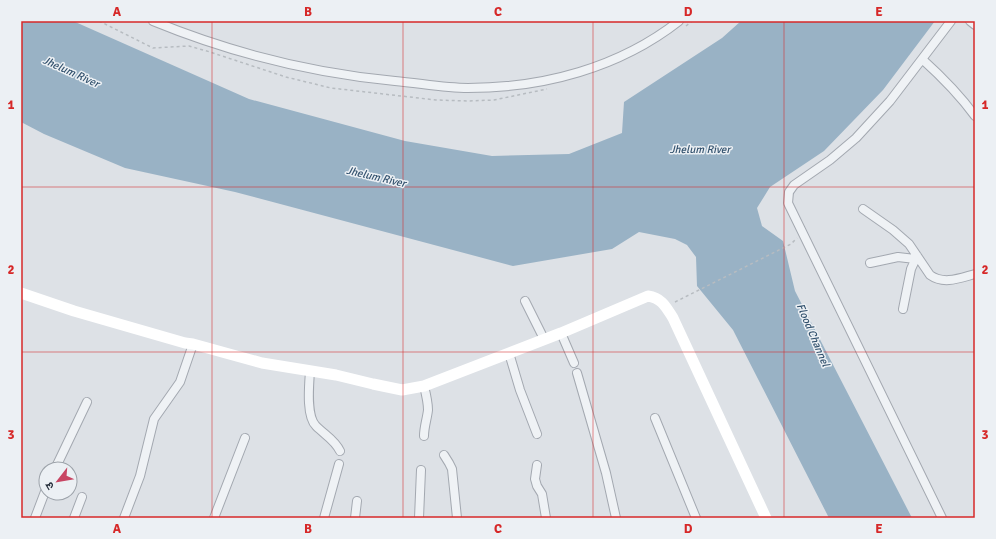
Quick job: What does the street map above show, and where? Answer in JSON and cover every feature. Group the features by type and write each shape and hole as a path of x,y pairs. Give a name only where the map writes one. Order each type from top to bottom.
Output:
{"main road":[{"path":"21,293 74,311 185,343 262,363 310,372 336,375 402,390 424,386 561,333 648,296 657,297 666,307 672,318 766,518"}],"street":[{"path":"153,21 188,35 265,59 352,77 467,88 537,82 589,70 630,53 667,30 682,24"},
{"path":"942,518 788,203 789,192 792,188 807,175 830,160 856,138 890,101 951,21"},
{"path":"970,21 975,25"},
{"path":"922,59 950,85 975,116"},
{"path":"864,209 893,230 909,244 916,257 930,275 939,281 975,274"},
{"path":"870,263 898,256 916,257"},
{"path":"903,309 911,269 916,257"},
{"path":"525,301 544,339"},
{"path":"561,333 574,363"},
{"path":"124,518 140,476 154,419 180,382 193,344"},
{"path":"509,353 520,390 537,434"},
{"path":"310,372 308,388 311,418 317,427 334,442 340,451"},
{"path":"578,372 606,473 616,518"},
{"path":"424,386 428,401 424,436"},
{"path":"59,461 87,402"},
{"path":"655,418 696,518"},
{"path":"214,518 245,438"},
{"path":"444,455 452,469 457,518"},
{"path":"324,518 340,464"},
{"path":"537,465 536,482 542,494 546,518"},
{"path":"419,518 420,470"},
{"path":"74,518 82,497"},
{"path":"35,518 41,501"},
{"path":"355,518 357,502"}],"path":[{"path":"99,21 153,48 189,46 286,77 330,88 436,100 468,102 494,100 547,89"},
{"path":"682,24 692,21"},
{"path":"679,300 791,244"}],"water":[{"name":"Jhelum River","path":"21,21 73,21 249,99 405,141 492,156 569,154 622,133 624,102 722,38 741,21 935,21 883,90 824,151 770,187 757,208 762,226 783,241 795,291 912,518 829,518 733,330 697,286 696,257 687,245 675,239 639,232 612,249 513,266 235,192 125,168 44,134 21,122"}],"water label":[{"name":"Flood Channel","path":"813,335"}]}
